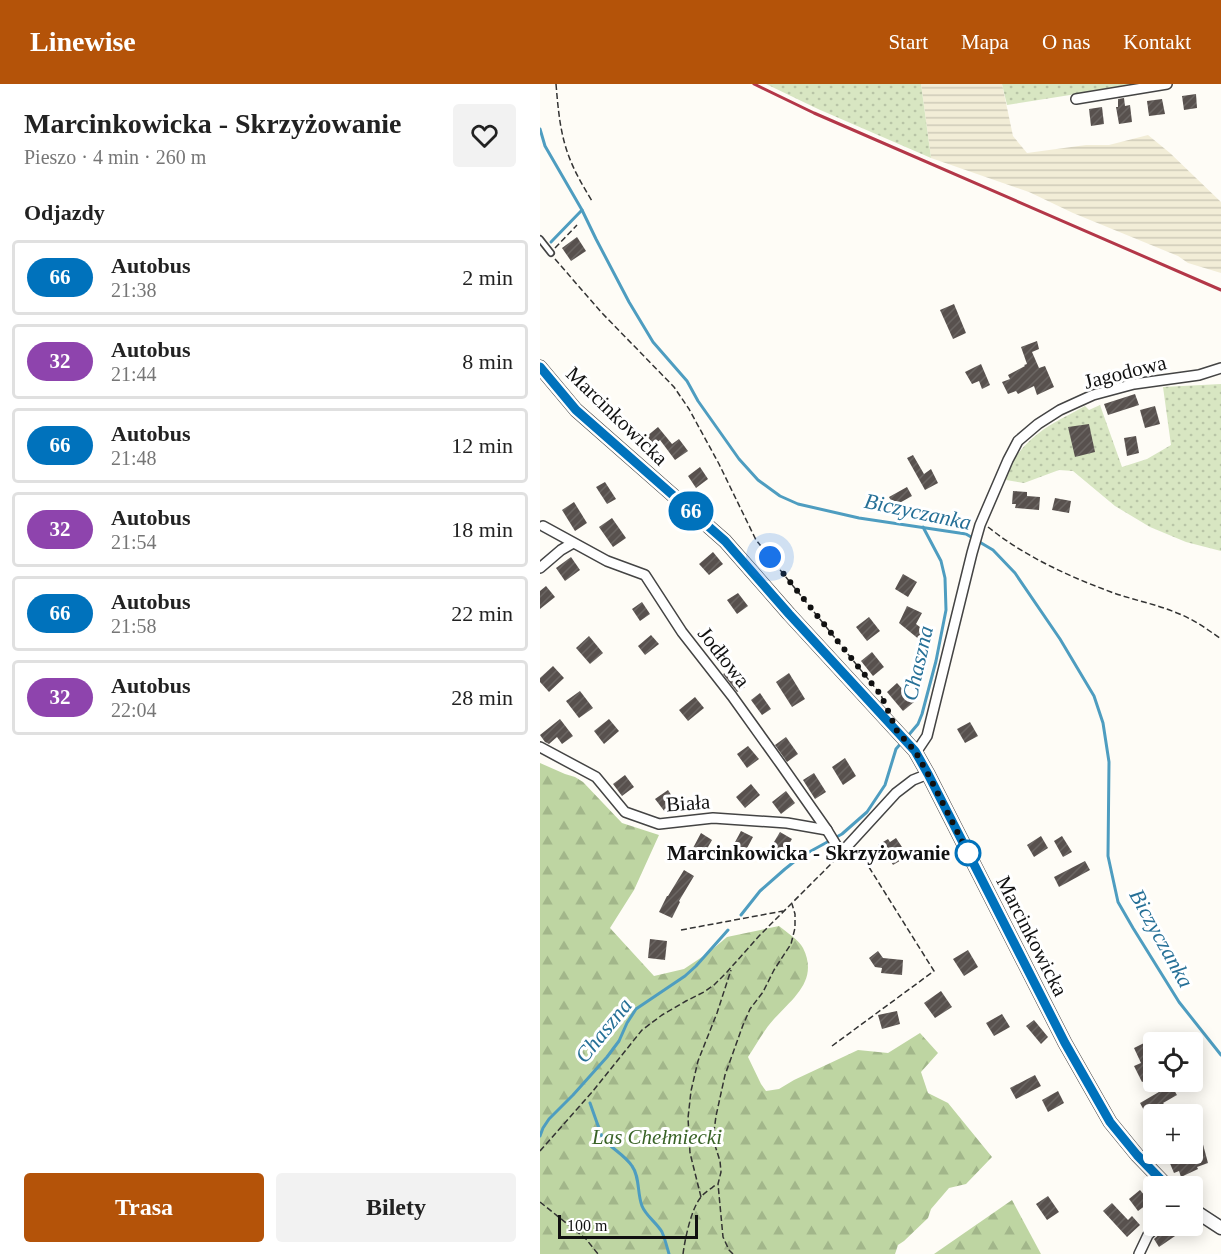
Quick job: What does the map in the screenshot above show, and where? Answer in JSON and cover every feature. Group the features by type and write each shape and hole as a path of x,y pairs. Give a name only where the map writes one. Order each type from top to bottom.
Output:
{"street":[{"path":"1076,99 1167,84"},
{"name":"Marcinkowicka","path":"540,367 576,410 725,541 908,744 928,774 1065,1043 1110,1122 1157,1176"},
{"name":"Jagodowa","path":"908,744 919,748 927,735 972,553 981,524 1018,441 1038,424 1060,410 1093,395 1134,384 1199,375 1221,368"},
{"name":"Jodłowa","path":"543,526 607,561 645,575 682,632 732,696 841,854"},
{"path":"540,568 573,543"},
{"name":"Biała","path":"540,747 596,777 625,812 659,824 713,818 788,823 831,837"},
{"path":"841,854 896,793 913,780 928,774"},
{"path":"1203,1216 1221,1228"},
{"path":"1139,1254 1148,1236"}],"lane":[{"path":"540,239 550,253"}],"path":[{"path":"556,84 562,132 568,154 592,201"},
{"path":"577,225 550,253 601,312 674,387 720,464 756,540 881,695 885,704"},
{"path":"981,524 1020,550 1066,574 1111,592 1179,614 1198,623 1221,639"},
{"path":"832,1046 934,971 853,842"},
{"path":"540,1151 593,1091 642,1030 670,1010 704,992 733,966 759,936 841,854"},
{"path":"733,1254 723,1237 718,1184 721,1172 720,1161 712,1139 725,1075 750,1009 763,992 791,944 795,928 792,904"},
{"path":"681,930 785,911"},
{"path":"701,1197 690,1153 688,1118 691,1091 698,1061 733,966"},
{"path":"683,1254 693,1214 701,1197 718,1184"},
{"path":"540,1202 586,1239 598,1254"}],"shaded area":[{"path":"921,84 1002,84 1013,136 1027,153 1086,145 1109,145 1148,135 1221,202 1221,273 1188,263 1178,256 1073,213 1029,192 931,158"}],"green space":[{"path":"766,84 921,84 931,158 818,109"},
{"path":"1002,84 1140,84 1007,105"},
{"path":"1221,384 1221,551 1186,542 1150,527 1115,506 1073,471 1059,470 1024,483 1006,480 1014,460 1028,442 1049,426 1085,406 1089,410 1100,405 1122,467 1147,459 1171,445 1163,387"},
{"name":"Las Chełmiecki","path":"540,763 583,782 622,823 659,835 634,890 610,928 654,976 684,969 727,937 779,926 801,945 807,959 808,970 802,988 774,1019 748,1057 766,1091 779,1089 858,1050 888,1053 920,1033 938,1053 921,1072 928,1093 948,1103 992,1157 966,1184 949,1188 931,1209 928,1218 898,1245 895,1254 540,1254"},
{"path":"1012,1200 1041,1254 934,1254"}],"building":[{"path":"1196,94 1197,108 1184,110 1182,96"},
{"path":"1124,98 1125,106 1130,105 1132,122 1119,124 1116,107 1118,107 1118,99"},
{"path":"1162,99 1165,114 1149,116 1147,101"},
{"path":"1102,107 1104,124 1091,126 1089,109"},
{"path":"577,237 586,251 571,261 562,248"},
{"path":"954,304 966,333 953,339 940,310"},
{"path":"1037,341 1039,349 1032,352 1039,368 1045,366 1054,387 1037,395 1034,386 1018,394 1016,391 1008,394 1002,382 1010,379 1008,375 1027,364 1021,347"},
{"path":"981,364 990,385 982,389 979,381 972,384 965,372"},
{"path":"1135,394 1139,405 1108,415 1104,404"},
{"path":"1155,406 1160,424 1145,428 1140,410"},
{"path":"1089,424 1095,452 1075,457 1068,427"},
{"path":"658,427 672,444 679,439 688,451 675,460 660,440 654,445 647,436"},
{"path":"1136,436 1139,453 1127,456 1124,438"},
{"path":"913,455 924,474 931,469 938,483 925,490 907,458"},
{"path":"700,467 708,479 696,488 688,476"},
{"path":"605,482 616,499 607,504 596,487"},
{"path":"907,487 912,496 894,506 889,497"},
{"path":"1013,491 1027,492 1027,496 1040,497 1039,510 1015,508 1016,504 1012,504"},
{"path":"1055,498 1071,501 1069,513 1052,510"},
{"path":"574,502 587,523 575,531 562,510"},
{"path":"612,518 626,538 613,547 599,527"},
{"path":"713,552 723,564 709,575 699,564"},
{"path":"571,557 580,570 565,581 556,568"},
{"path":"903,574 917,582 908,597 895,589"},
{"path":"546,586 555,597 540,609 540,591"},
{"path":"738,593 748,606 737,614 727,600"},
{"path":"642,602 650,614 640,621 632,609"},
{"path":"907,606 922,613 916,624 933,637 926,645 899,623"},
{"path":"869,617 880,631 867,641 856,627"},
{"path":"651,635 659,644 645,655 638,646"},
{"path":"589,636 603,653 590,664 576,648"},
{"path":"872,652 884,667 873,676 861,661"},
{"path":"553,666 564,678 549,692 540,682 540,678"},
{"path":"734,668 745,687 737,692 723,674"},
{"path":"789,673 805,699 792,707 776,682"},
{"path":"897,683 914,702 903,711 887,692"},
{"path":"580,691 593,708 579,718 566,701"},
{"path":"760,693 771,709 762,715 751,700"},
{"path":"695,697 704,708 688,721 679,710"},
{"path":"560,719 573,736 562,744 557,737 549,744 545,742 540,735"},
{"path":"609,719 619,731 604,744 594,731"},
{"path":"970,722 978,736 965,743 957,729"},
{"path":"786,737 798,754 787,762 775,745"},
{"path":"748,746 759,759 747,768 737,754"},
{"path":"845,758 856,776 843,785 832,767"},
{"path":"814,773 826,792 815,799 803,780"},
{"path":"625,775 634,787 622,796 613,784"},
{"path":"751,784 760,795 745,808 736,797"},
{"path":"668,790 677,804 665,812 655,799"},
{"path":"786,791 795,803 781,814 772,802"},
{"path":"741,831 753,837 746,850 734,844"},
{"path":"780,832 792,839 783,854 771,847"},
{"path":"701,833 712,840 704,854 693,848"},
{"path":"1041,836 1048,848 1034,857 1027,845"},
{"path":"1062,836 1072,852 1063,857 1054,841"},
{"path":"896,838 908,856 893,865 888,856 885,858 878,845 888,839 890,842"},
{"path":"1085,861 1090,870 1059,887 1054,877"},
{"path":"684,870 694,876 672,918 659,912"},
{"path":"650,939 667,941 665,960 648,958"},
{"path":"968,950 978,967 964,976 953,959"},
{"path":"878,951 883,958 903,960 902,975 881,973 882,968 875,967 869,958"},
{"path":"941,991 952,1007 935,1018 924,1003"},
{"path":"897,1011 900,1024 882,1029 878,1015"},
{"path":"1002,1014 1010,1027 994,1036 986,1023"},
{"path":"1034,1020 1048,1037 1041,1044 1026,1026"},
{"path":"1143,1044 1142,1082 1134,1066 1141,1063 1134,1048"},
{"path":"1035,1075 1041,1086 1016,1099 1010,1088"},
{"path":"1058,1091 1064,1103 1048,1112 1042,1100"},
{"path":"1159,1092 1175,1092 1177,1095 1164,1104 1143,1104 1143,1109 1140,1103"},
{"path":"1203,1144 1208,1163 1183,1176 1181,1176 1179,1171 1174,1173 1170,1164 1203,1164"},
{"path":"1140,1190 1143,1194 1143,1207 1138,1211 1129,1199"},
{"path":"1048,1196 1059,1212 1047,1220 1036,1204"},
{"path":"1112,1203 1128,1220 1132,1216 1140,1225 1127,1237 1103,1211"},
{"path":"1157,1236 1175,1236 1159,1247 1154,1239"}],"waterway":[{"name":"Biczyczanka","path":"540,129 545,146 653,342 687,381 698,401 739,459 758,480 780,496 798,504 859,518 966,534 993,550 1015,573 1060,639 1094,696 1103,723 1109,762 1108,856 1118,902 1179,1002 1221,1055"},
{"path":"551,242 582,210"},
{"name":"Chaszna","path":"907,737 918,724 922,714 946,610 945,578 941,561 923,527"},
{"name":"Chaszna","path":"741,915 760,891 785,869 800,857 842,834 867,812 885,785 896,749 902,742"},
{"name":"Chaszna","path":"540,1136 549,1119 607,1057 619,1041 636,1009 685,976 728,930"},
{"path":"590,1103 602,1137 635,1170 642,1206 662,1232 669,1254"}],"railway":[{"path":"754,84 814,113 1221,290"}],"bus line":[{"name":"66","path":"540,367 576,410 725,541 915,751 1065,1043 1110,1122 1126,1143 1157,1176"}],"place":[{"name":"Marcinkowicka - Skrzyżowanie","path":"968,853"}],"route":[{"path":"770,557 881,695 897,731 915,751 968,853"}]}
